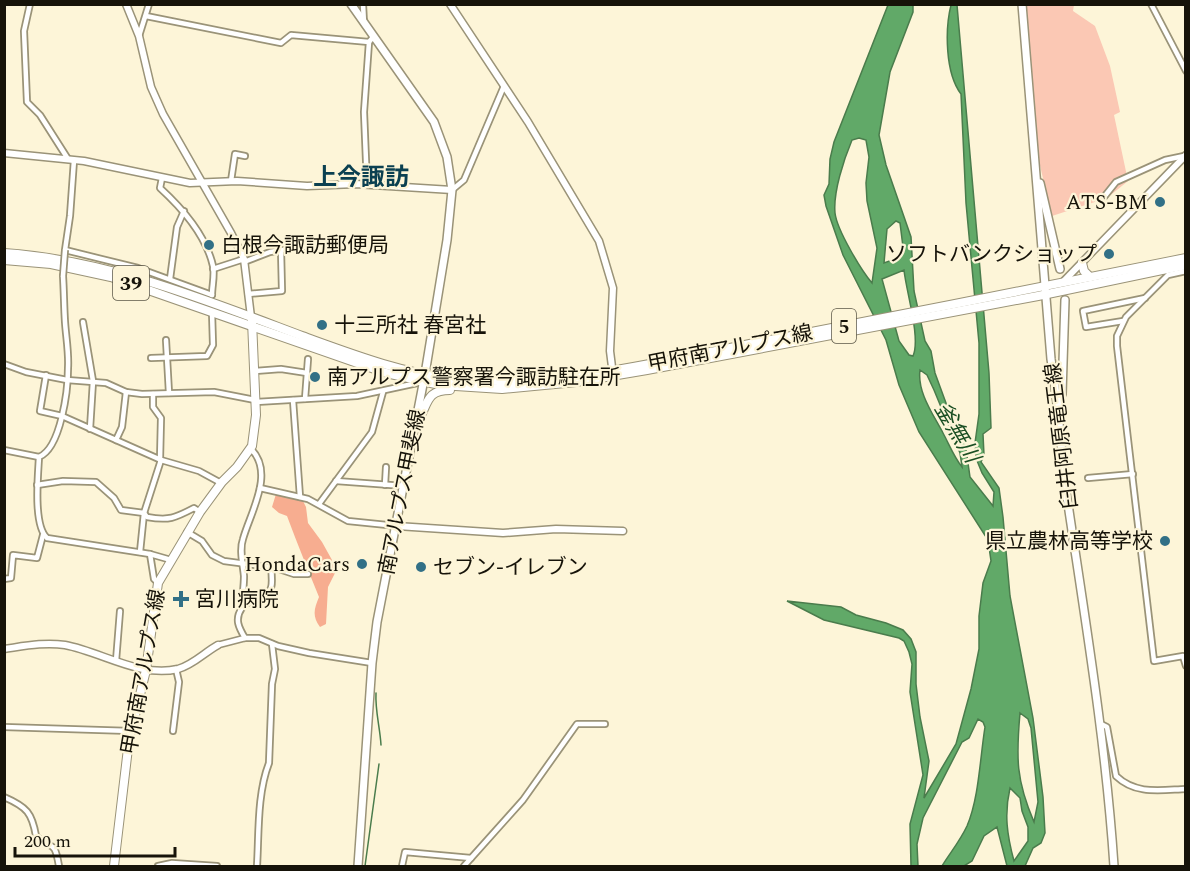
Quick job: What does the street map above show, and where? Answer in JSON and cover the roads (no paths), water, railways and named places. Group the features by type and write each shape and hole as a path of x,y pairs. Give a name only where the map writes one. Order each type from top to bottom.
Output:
{"main road":[{"name":"南アルプス甲斐線","path":"351,4 364,23 371,39 434,122 447,157 452,190 447,240 425,378 397,526 381,594 372,663 358,867"},
{"name":"臼井阿原竜王線","path":"1022,4 1035,166 1041,291 1058,404 1063,466 1101,724 1114,867"},
{"path":"1035,166 1060,269"},
{"name":"39","path":"4,253 51,258 110,270 251,317"},
{"name":"甲府南アルプス線","path":"1041,291 1062,282 1185,258"},
{"name":"39","path":"4,260 51,264 211,303 253,326"},
{"path":"1082,263 1084,271 1090,277"},
{"name":"甲府南アルプス線","path":"253,326 370,368 494,388 540,386 1185,265"},
{"path":"1058,404 1062,394 1065,300"},
{"name":"甲府南アルプス線","path":"251,317 362,358 425,378 526,380 613,373"},
{"name":"甲府南アルプス線","path":"114,867 131,731 146,670 158,583 200,512 221,483 237,467 250,448 254,436 256,401 251,317"},
{"path":"416,423 424,413 428,399 436,391 475,391 494,388"}],"street":[{"path":"4,450 39,458 51,448 62,416 69,369 63,276 70,216 71,160 40,115 27,102 24,31 30,4"},
{"path":"126,4 139,36 155,96 163,114 231,232 244,260 251,317"},
{"path":"139,36 149,4"},
{"path":"363,4 364,23"},
{"path":"450,4 571,191 599,241 614,288 610,351 613,373"},
{"path":"1151,4 1185,71"},
{"path":"146,16 281,43 291,35 371,39 364,112 367,185"},
{"path":"4,153 71,160 190,183 263,181 307,186 367,185 452,190 464,180 504,86"},
{"path":"231,181 235,154 245,156"},
{"path":"1104,197 1116,182 1165,160 1185,156"},
{"path":"1062,282 1185,156"},
{"path":"151,358 207,356 213,345 211,303 213,269 198,230 184,211 160,188 162,178"},
{"path":"170,279 177,227 184,211"},
{"path":"213,269 281,250 308,246"},
{"path":"65,250 114,261 170,279 211,303"},
{"path":"248,294 282,291 281,250"},
{"path":"1185,271 1168,275 1123,321 1117,336 1154,661 1183,656 1185,666"},
{"path":"1123,321 1086,327 1083,311 1145,298"},
{"path":"83,322 93,381 90,429"},
{"path":"166,340 169,393"},
{"path":"305,399 308,359"},
{"path":"4,364 26,372 67,380 106,383 126,392 153,394 214,392 256,401 357,396 383,392 425,378"},
{"path":"255,372 281,369 307,373"},
{"path":"45,375 40,411 62,416 160,460 199,471 221,483"},
{"path":"116,440 122,428 126,392"},
{"path":"319,504 372,432 383,392"},
{"path":"140,552 144,513 160,460 161,418 153,407 153,394"},
{"path":"293,400 300,497"},
{"path":"245,638 237,626 242,602 242,539 255,510 260,488 259,459 250,448"},
{"path":"4,553 37,558 43,535 37,485 39,458"},
{"path":"385,485 386,467"},
{"path":"1088,478 1133,474"},
{"path":"37,485 63,481 96,482 114,498 121,510 144,513 147,517 164,520 177,517 194,508 200,512"},
{"path":"336,481 404,486"},
{"path":"260,488 319,504 348,521 503,533 556,529 623,531"},
{"path":"187,532 202,541 212,555 224,561 308,574"},
{"path":"43,535 47,538 140,552 171,560"},
{"path":"150,554 154,579 158,583"},
{"path":"4,579 11,578 13,555"},
{"path":"242,602 261,603 271,591 273,585 271,567"},
{"path":"116,661 120,611"},
{"path":"4,649 41,644 62,645 97,653 146,670 176,669 193,662 218,645 245,638 259,638 272,644 309,653 372,663"},
{"path":"257,867 261,806 269,763 272,684 275,669 272,644"},
{"path":"173,731 178,682 176,669"},
{"path":"464,867 523,800 577,724 605,724"},
{"path":"1101,724 1107,727 1116,776 1121,781 1149,792 1185,789"},
{"path":"4,727 131,731"},
{"path":"4,797 14,801 30,813 34,820 36,836 53,846 59,867"},
{"path":"402,867 405,852 471,858"},
{"path":"158,867 172,863 218,867"}],"water":[{"name":"釜無川","path":"888,5 913,5 913,12 890,72 879,135 886,165 911,237 914,291 925,341 931,351 935,373 950,414 965,442 970,477 993,506 994,492 976,458 975,443 979,414 979,343 966,203 961,94 949,63 947,38 951,5 957,5 989,373 991,428 983,434 984,455 981,462 999,488 1010,596 1033,718 1043,797 1045,833 1041,843 1033,848 1025,866 1007,866 997,827 984,836 972,861 964,866 942,866 967,826 974,803 985,727 978,719 969,738 962,742 923,818 917,844 918,866 911,866 910,824 923,775 910,692 912,664 904,641 824,620 787,601 841,607 856,615 903,630 911,639 916,652 916,684 929,761 924,798 956,744 979,649 979,616 983,583 991,561 988,540 919,432 899,385 886,340 843,255 824,195 829,184 830,159 834,142","holes":["859,138 866,140 869,157 866,183 867,201 877,248 872,283 850,249 835,213 837,186 852,140","896,221 900,223 903,247 901,257 884,263 887,229","904,270 914,326 913,356 909,355 899,341 882,279","920,370 927,375 934,390 960,453 962,467 927,403","1020,713 1028,719 1031,728 1038,802 1034,822 1021,781 1018,743","1010,788 1020,798 1028,827 1028,841 1014,861 1008,833 1007,807"]}],"waterway":[{"path":"376,693 381,745"},
{"path":"365,866 379,764"}],"place":[{"name":"ATS-BM","path":"1160,202"},
{"name":"白根今諏訪郵便局","path":"209,245"},
{"name":"ソフトバンクショップ","path":"1109,254"},
{"name":"十三所社 春宮社","path":"322,325"},
{"name":"南アルプス警察署今諏訪駐在所","path":"315,377"},
{"name":"県立農林高等学校","path":"1165,541"},
{"name":"HondaCars","path":"362,564"},
{"name":"セブン-イレブン","path":"421,567"},
{"name":"宮川病院","path":"181,599"}],"district":[{"name":"上今諏訪","path":"361,177"}]}
